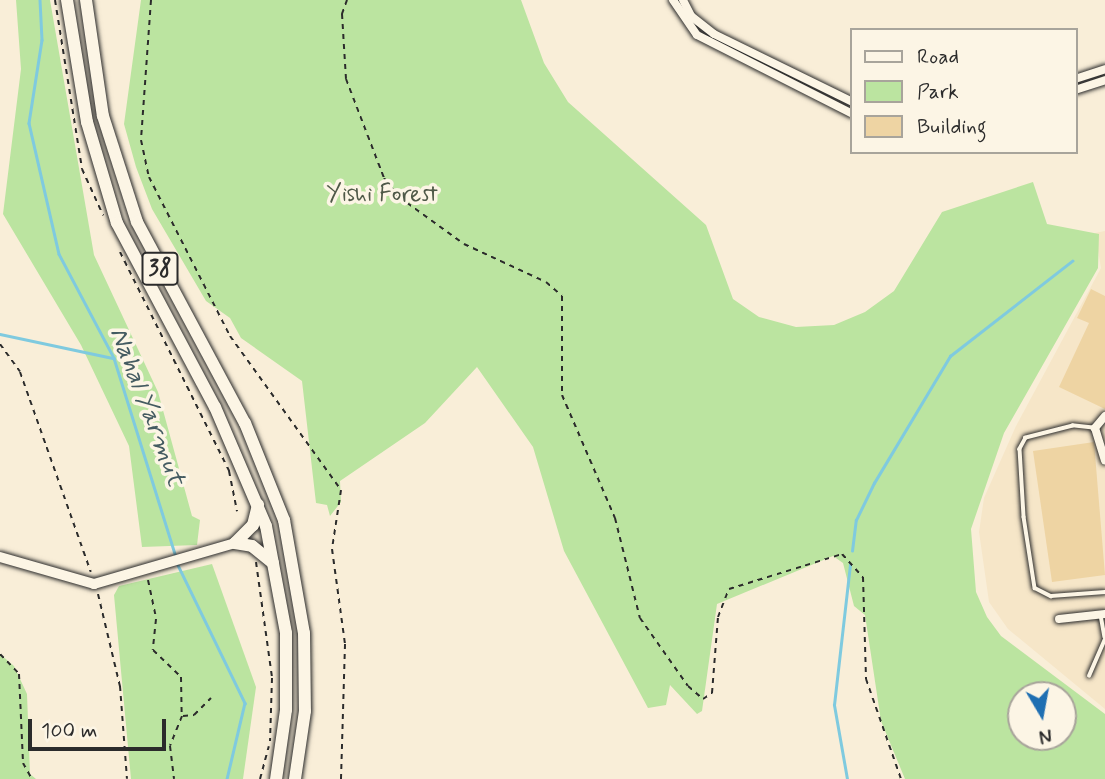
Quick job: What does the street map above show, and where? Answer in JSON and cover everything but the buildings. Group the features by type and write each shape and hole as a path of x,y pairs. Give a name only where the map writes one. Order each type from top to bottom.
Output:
{"highway":[{"name":"38","path":"67,0 87,122 117,223 258,502 275,566 287,671 276,779"},
{"name":"38","path":"86,0 103,116 137,222 245,423 282,513 304,633 305,711 295,779"},
{"path":"234,543 253,525 258,502"},
{"path":"234,543 259,549 275,566"}],"street":[{"path":"673,0 697,35 850,112"},
{"path":"683,0 691,16 715,34 850,101"},
{"path":"1077,78 1105,69"},
{"path":"1077,89 1105,79"},
{"path":"1105,416 1095,428 1105,460"},
{"path":"0,557 94,584 146,571 234,543"},
{"path":"1059,619 1103,614"}],"lane":[{"path":"1095,428 1035,433 1020,449 1035,588 1051,596 1105,592"},
{"path":"1089,677 1105,638 1103,614"}],"path":[{"path":"151,0 141,140 146,168 230,336 341,489 332,549 345,644 341,779"},
{"path":"347,0 342,14 346,79 384,178 399,197 464,244 546,282 562,296 562,395 615,518 640,618 688,687 703,699 712,693 718,617 729,589 842,554 863,577 866,679 901,779"},
{"path":"0,344 20,372 94,584 120,686 127,779"},
{"path":"249,554 264,599 271,678 270,744 260,779"},
{"path":"146,571 156,619 153,650 181,677 182,716 170,746 174,779"},
{"path":"0,654 19,674 23,763 32,779"},
{"path":"182,716 194,715 211,698"}],"shaded area":[{"path":"1105,231 1105,709 1077,686 1077,681 1071,681 1008,629 989,602 979,532 984,498 1016,426 1101,268 1095,233"}],"green space":[{"path":"16,0 50,0 94,255 158,392 192,516 200,520 197,545 142,547 129,446 81,345 3,214 21,69"},
{"name":"Yishi Forest","path":"141,0 521,0 544,63 568,102 706,225 733,299 759,317 796,327 834,325 865,312 894,291 942,212 1033,182 1047,224 1099,234 1098,268 1004,433 971,529 976,592 987,617 1001,636 1061,681 1007,681 1007,751 1077,751 1077,693 1105,714 1105,779 905,779 881,721 865,615 854,606 843,563 833,556 717,604 702,711 697,714 670,685 666,705 648,708 564,551 533,447 477,367 425,423 340,481 341,502 330,516 327,505 316,503 302,381 241,338 230,318 206,301 152,209 124,124"},
{"path":"212,564 256,687 243,779 131,779 114,595 119,586"},
{"path":"0,654 14,666 27,694 30,774 36,779 0,779"}],"waterway":[{"name":"Nahal Yarmut","path":"40,0 42,40 29,123 59,254 114,358 176,557"},
{"path":"852,551 856,520 874,483 950,356 1072,261"},
{"path":"0,334 113,358"},
{"name":"Nahal Yarmut","path":"177,563 245,703 227,779"},
{"path":"847,779 834,705 850,565"}]}
